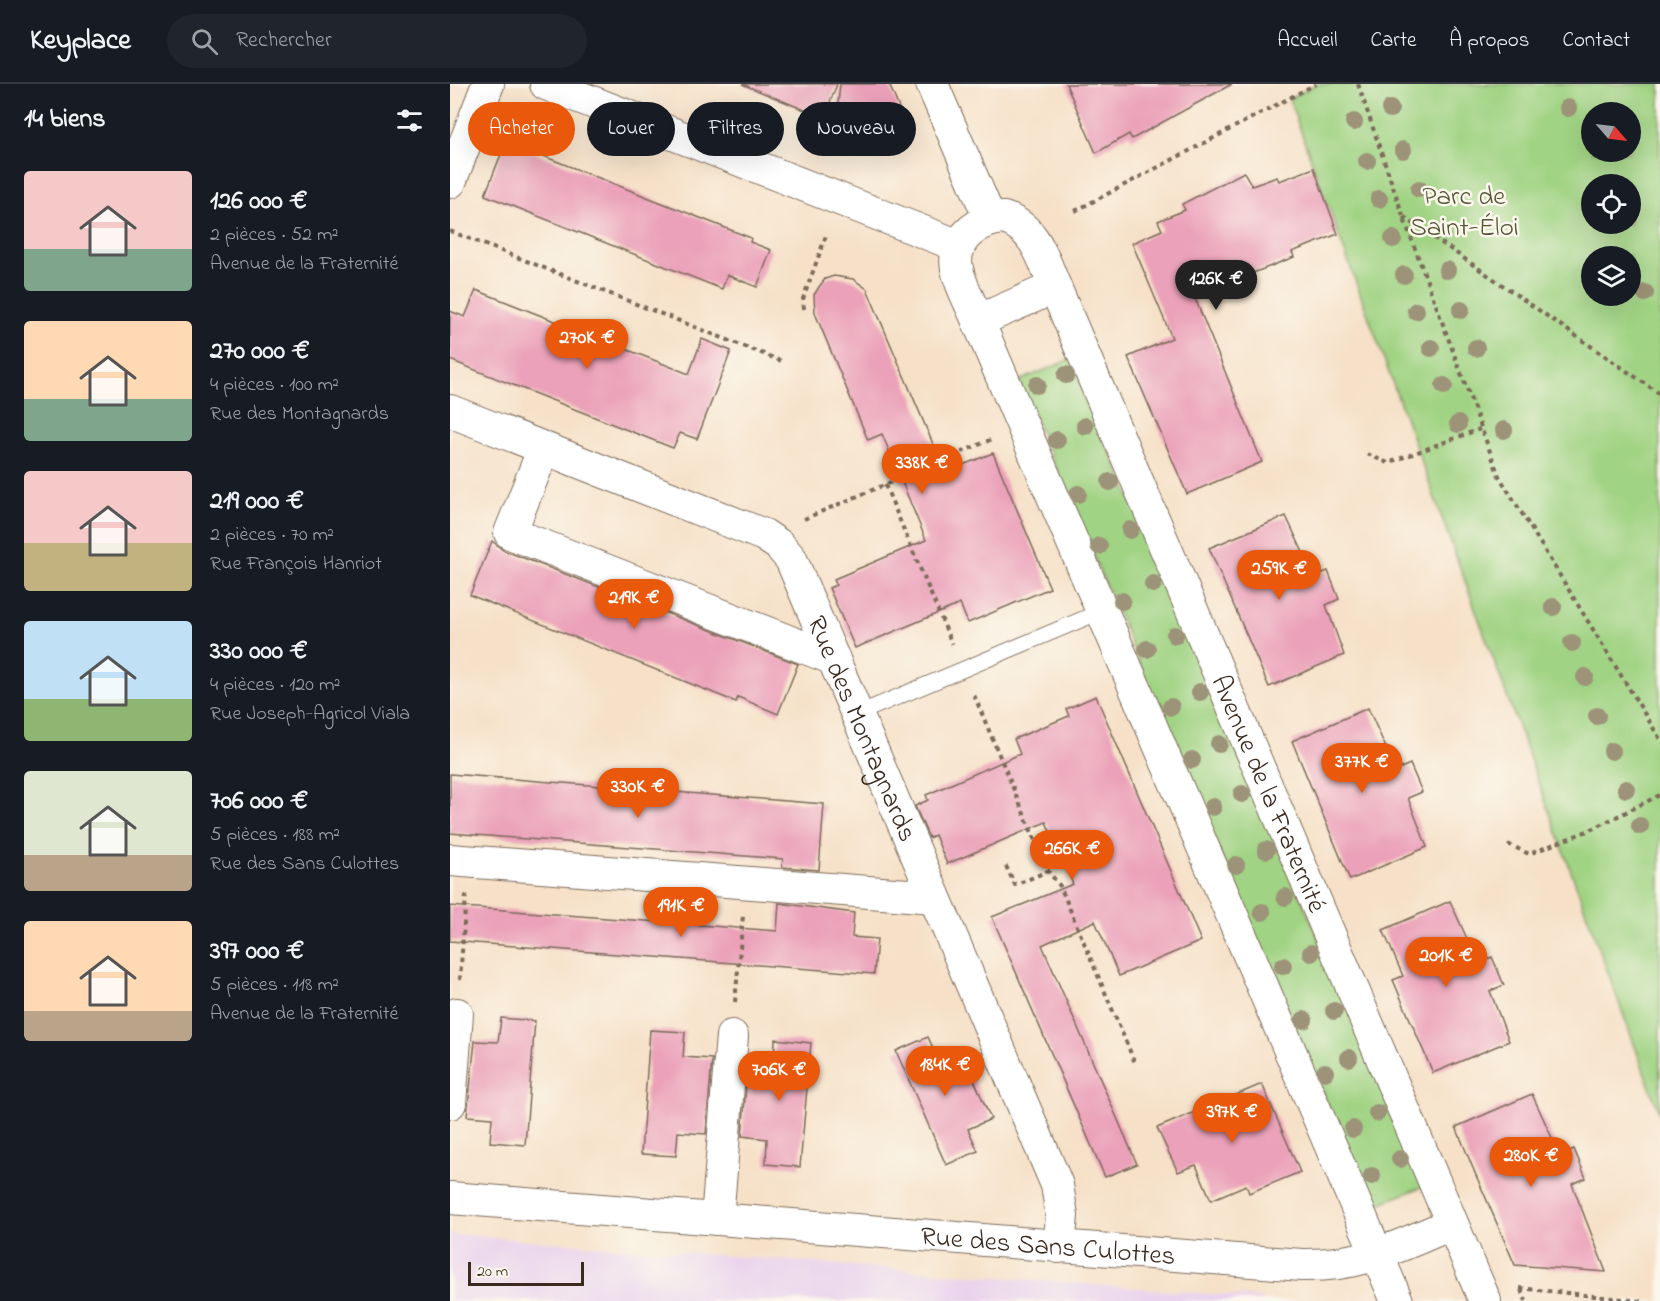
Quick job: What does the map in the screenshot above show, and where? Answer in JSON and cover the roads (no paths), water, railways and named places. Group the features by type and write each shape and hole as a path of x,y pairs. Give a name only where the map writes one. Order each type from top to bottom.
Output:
{"street":[{"path":"450,182 488,84"},
{"path":"546,84 959,246"},
{"path":"932,84 990,219 966,234 959,246 957,267 978,321 1397,1301"},
{"name":"Avenue de la Fraternité","path":"990,219 1004,218 1017,222 1028,231 1055,287 1480,1289"},
{"path":"978,321 1055,287"},
{"name":"Rue des Montagnards","path":"450,411 764,535 780,545 791,559 1058,1185 1062,1216 1059,1246"},
{"path":"544,448 510,533 834,659"},
{"path":"459,861 934,897"},
{"path":"450,1104 457,1014"},
{"path":"717,1219 732,1036"},
{"name":"Rue des Sans Culottes","path":"450,1198 1302,1265 1339,1265 1377,1256 1451,1224"}],"lane":[{"path":"857,714 1102,611"}],"park label":[{"name":"Parc de Saint-Éloi","path":"1464,210"}]}
